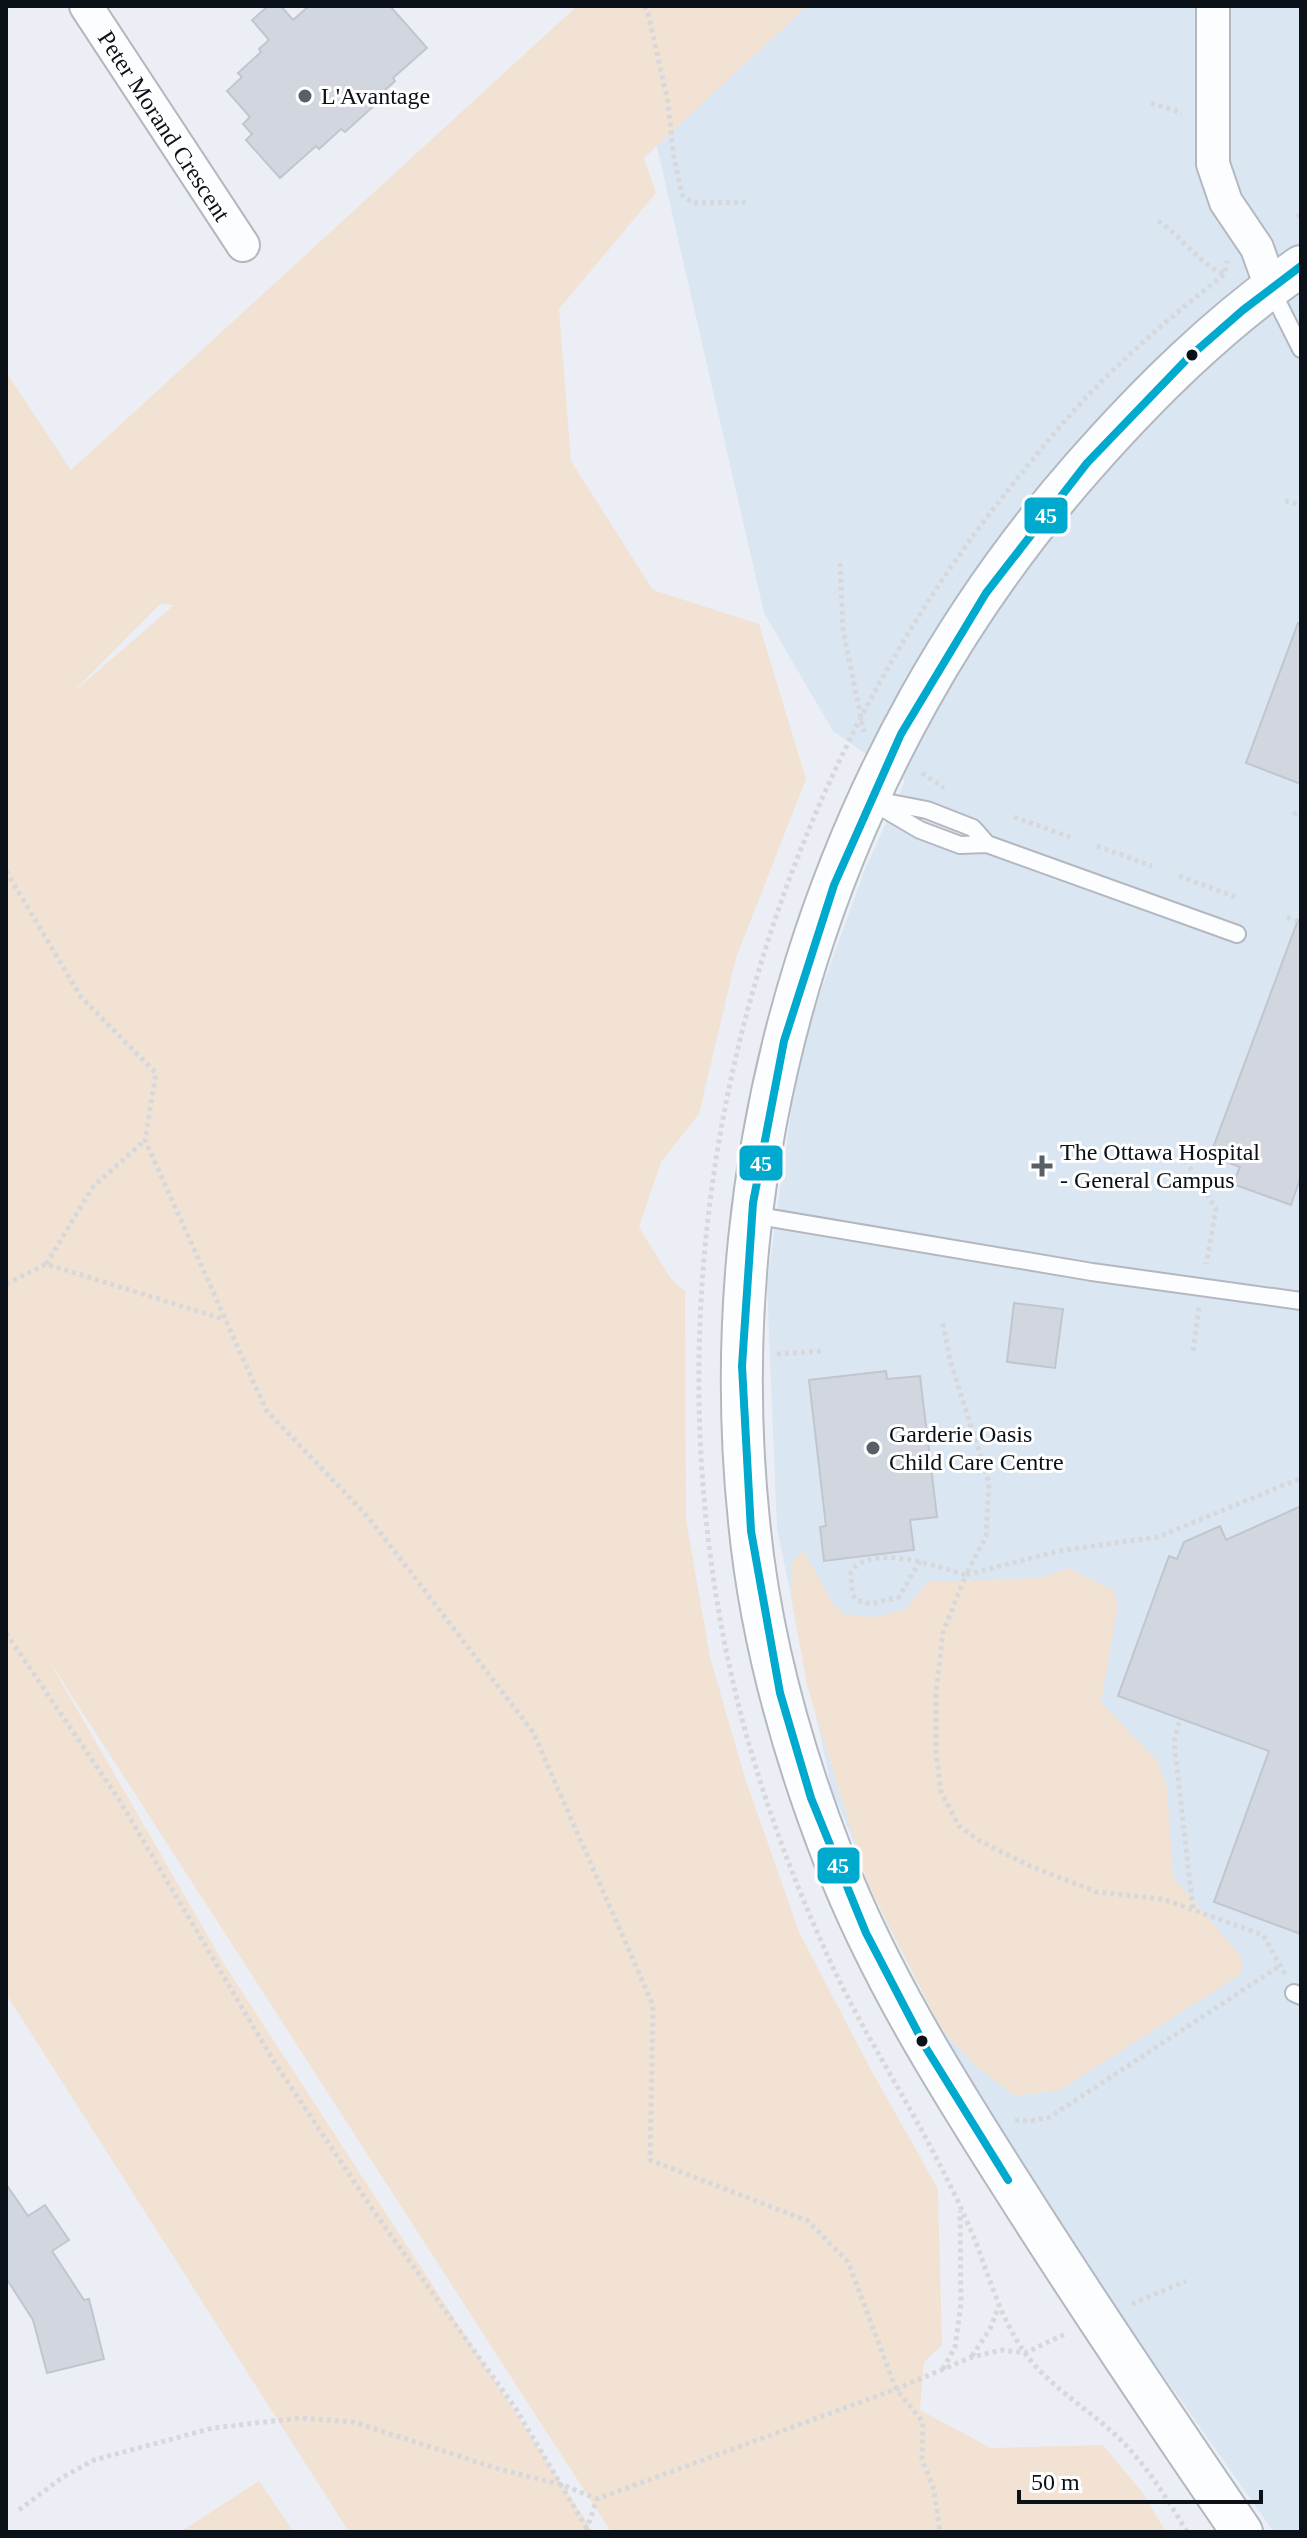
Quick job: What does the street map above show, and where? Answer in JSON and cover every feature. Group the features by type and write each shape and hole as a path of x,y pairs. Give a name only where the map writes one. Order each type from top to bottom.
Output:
{"street":[{"name":"Peter Morand Crescent","path":"86,6 243,245"},
{"path":"1213,6 1213,164 1226,202 1257,248 1286,277 1218,328 1128,416 1052,502 965,622 930,679 867,798 811,943 784,1036 764,1130 752,1215 744,1294 742,1363 749,1525 767,1638 794,1746 834,1860 882,1968 960,2104 1097,2319 1242,2532"}],"lane":[{"path":"1286,277 1301,349"},
{"path":"867,798 920,830 960,845 987,844 1237,934"},
{"path":"752,1215 1072,1269 1301,1301"}],"path":[{"path":"644,6 661,65 682,195 693,203 749,202"},
{"path":"1151,103 1190,115"},
{"path":"1158,221 1176,232 1211,270 1225,274"},
{"path":"1285,501 1301,505"},
{"path":"840,563 843,630 860,720"},
{"path":"918,771 949,790"},
{"path":"1293,815 1301,810"},
{"path":"1014,817 1070,837"},
{"path":"1097,846 1152,866"},
{"path":"6,871 81,997 156,1073 145,1140 266,1410 369,1518 533,1732 653,2005 650,2160 808,2221 848,2262 896,2389 923,2422 922,2459 934,2490 940,2532"},
{"path":"1179,876 1236,897"},
{"path":"1287,917 1298,921"},
{"path":"6,1284 46,1264 93,1187 145,1140"},
{"path":"1155,1150 1185,1160 1216,1209 1206,1269"},
{"path":"46,1264 224,1319"},
{"path":"1193,1351 1199,1307"},
{"path":"942,1320 950,1360 989,1483 986,1536 943,1632 936,1693 936,1753 941,1792 959,1826 978,1840 1030,1866 1097,1892 1163,1899 1263,1935 1297,1995"},
{"path":"772,1354 823,1351"},
{"path":"920,1561 899,1597 871,1604 856,1600 852,1593 851,1572 870,1559 920,1561 966,1575 1058,1551 1158,1537 1301,1478"},
{"path":"6,1633 118,1798 273,2060 375,2213 516,2409 587,2531"},
{"path":"1179,1722 1174,1742 1193,1909"},
{"path":"1008,2116 1017,2121 1050,2117 1281,1965"},
{"path":"942,2370 955,2347 961,2304 960,2206"},
{"path":"1120,2309 1186,2281"},
{"path":"972,2357 990,2329 999,2306"},
{"path":"19,2510 63,2477 94,2460 213,2428 299,2418 353,2422 502,2470 563,2485 597,2499 896,2389 972,2357 1002,2350 1025,2353 1077,2328"},
{"path":"587,2531 597,2499"}],"shaded area":[{"path":"577,6 807,6 644,158 656,193 559,309 571,461 653,590 759,624 806,779 736,958 699,1114 661,1162 639,1227 671,1279 685,1291 686,1519 710,1657 745,1778 799,1932 938,2189 942,2345 924,2362 920,2410 991,2448 1103,2445 1142,2492 1166,2532 611,2532 48,1659 224,1964 593,2532 349,2532 6,1994 6,372 71,470","holes":["160,604 174,605 77,689"]},
{"name":"The Ottawa Hospital - General Campus","path":"806,6 1301,6 1301,2532 1274,2532 1079,2256 963,2069 887,1923 831,1787 777,1529 767,1284 800,1048 865,869 905,781 833,731 764,613 656,143"},
{"path":"803,1550 832,1602 843,1614 875,1617 905,1609 928,1582 1038,1578 1069,1568 1114,1591 1118,1606 1101,1702 1157,1761 1167,1788 1173,1877 1242,1958 1241,1974 1060,2090 1015,2096 975,2066 940,2027 868,1884 807,1686 791,1597 792,1562"},
{"path":"259,2481 294,2532 180,2532"}],"building":[{"name":"L'Avantage","path":"268,6 281,6 293,20 309,6 390,6 427,48 393,78 395,81 373,101 376,104 345,132 341,129 319,149 316,146 280,178 246,140 252,134 243,124 250,117 227,91 242,77 238,73 269,40 252,20"},
{"path":"1298,623 1301,624 1301,784 1246,763"},
{"path":"1298,920 1301,920 1301,1176 1291,1205 1233,1184 1240,1167 1210,1156"},
{"path":"1014,1303 1063,1309 1055,1368 1007,1362"},
{"name":"Garderie Oasis Child Care Centre","path":"886,1371 887,1379 920,1376 937,1517 910,1520 914,1550 824,1561 820,1527 826,1526 809,1380"},
{"path":"1301,1506 1301,1934 1214,1902 1269,1751 1118,1696 1169,1556 1177,1559 1184,1542 1220,1526 1226,1540"},
{"path":"6,2184 28,2216 45,2205 69,2240 52,2251 84,2300 89,2299 104,2359 47,2373 33,2320 6,2278"}],"transit line":[{"name":"45","path":"1008,2180 926,2048 866,1933 811,1798 780,1693 751,1531 742,1366 753,1203 784,1041 834,885 901,734 986,593 1087,463 1188,358 1243,310 1301,266"}],"place":[{"name":"L'Avantage","path":"305,96"},
{"name":"The Ottawa Hospital - General Campus","path":"1042,1166"},
{"name":"Garderie Oasis Child Care Centre","path":"873,1448"}]}
